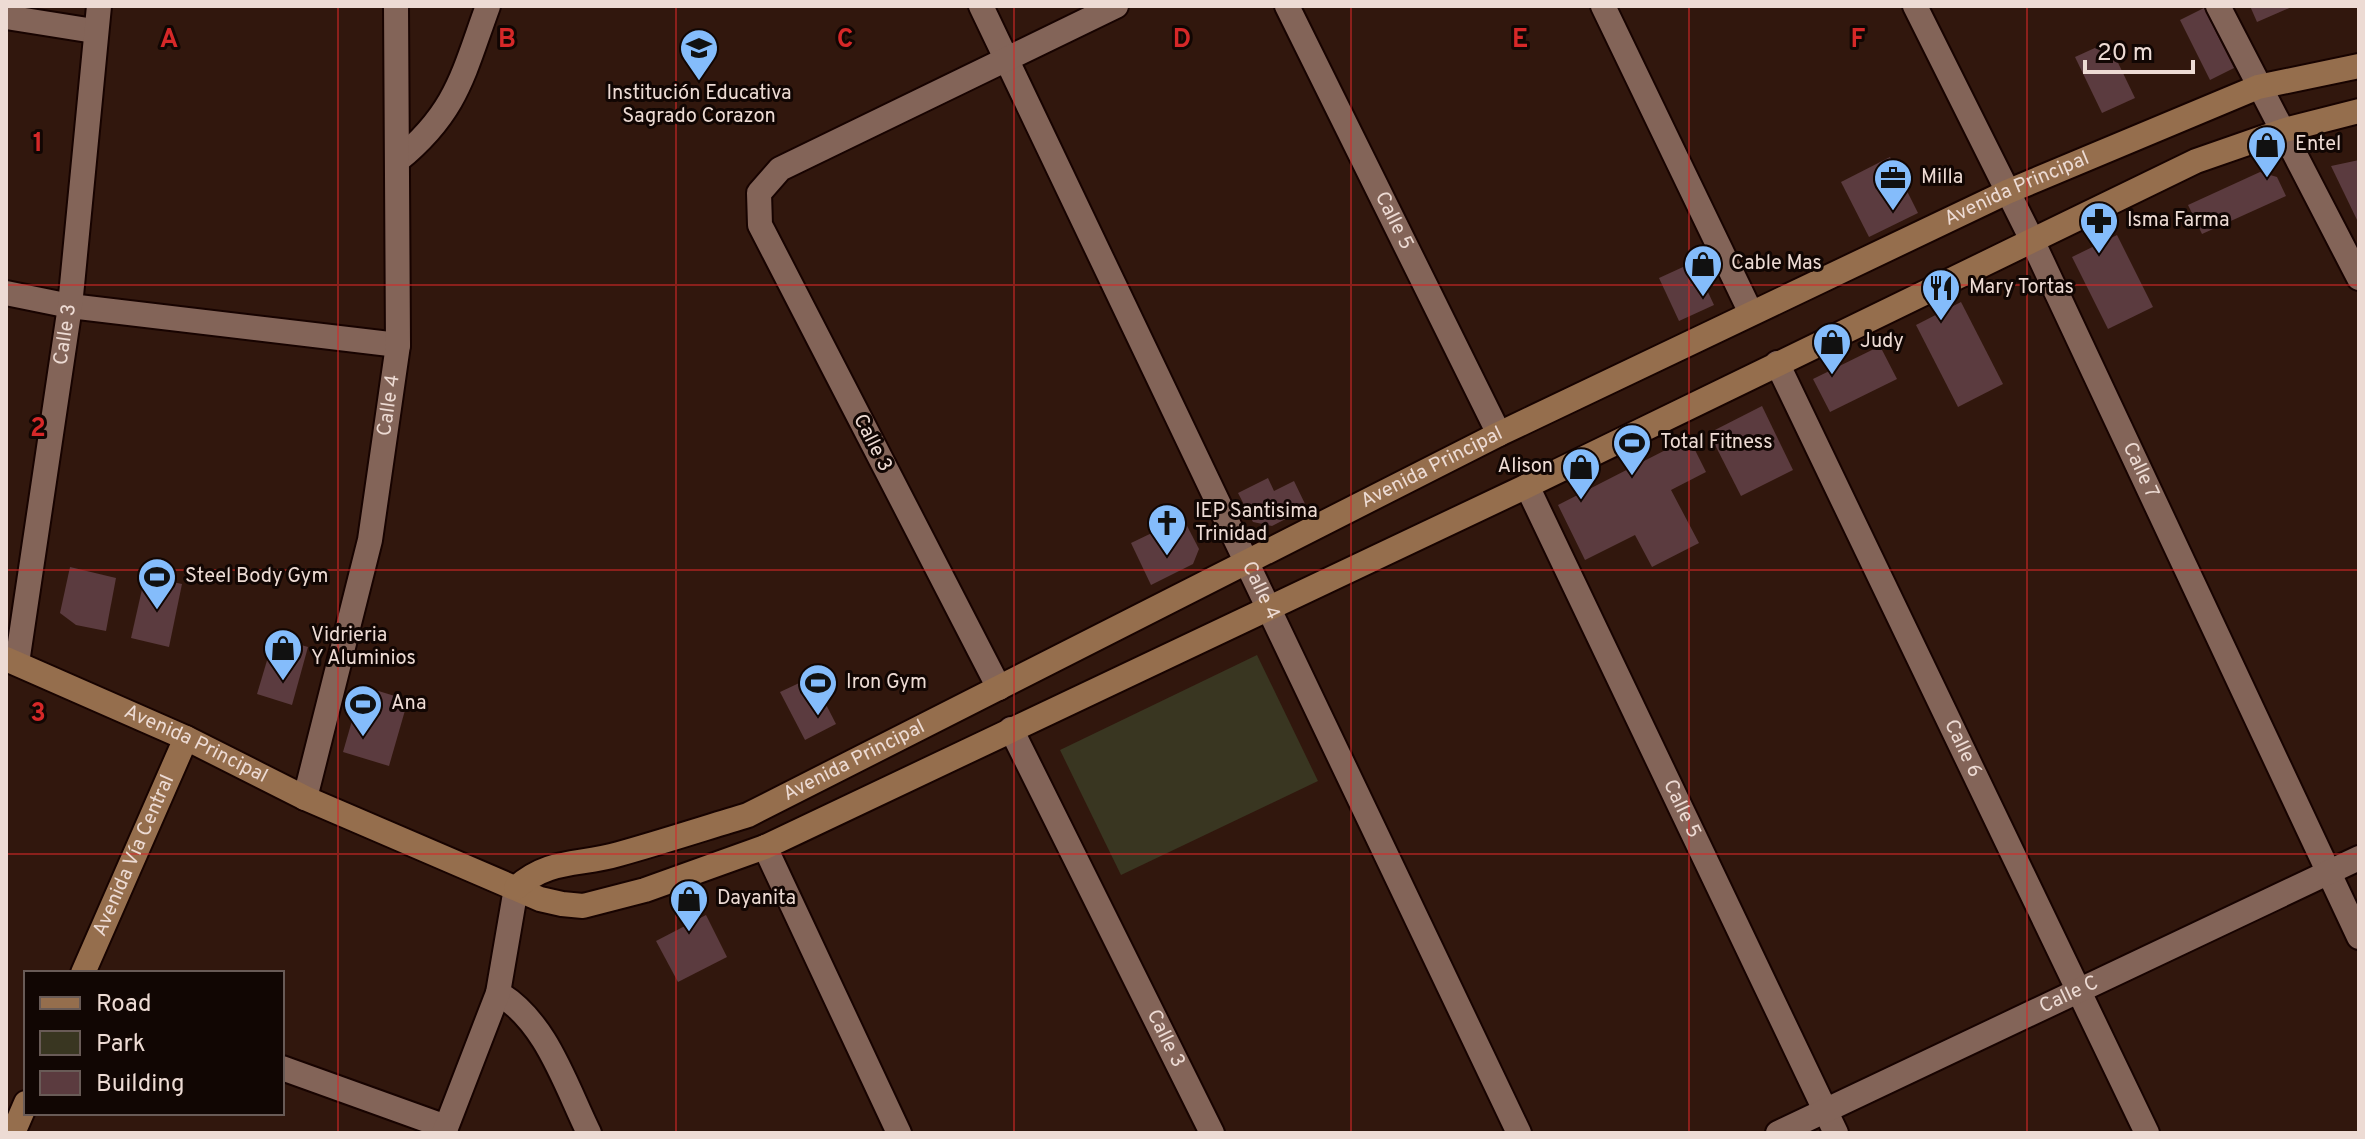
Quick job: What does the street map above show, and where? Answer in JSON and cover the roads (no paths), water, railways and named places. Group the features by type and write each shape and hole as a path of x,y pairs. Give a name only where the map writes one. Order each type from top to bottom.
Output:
{"street":[{"name":"Calle 3","path":"12,661 70,306 94,31 99,6"},
{"name":"Calle 4","path":"305,798 370,540 398,345 396,6"},
{"path":"398,160 428,136 453,101 488,6"},
{"name":"Calle 4","path":"981,6 1519,1133"},
{"path":"1005,58 1116,6"},
{"name":"Calle 5","path":"1287,6 1499,434"},
{"path":"1603,6 1751,313"},
{"name":"Calle 7","path":"1915,6 2031,238 2359,937"},
{"path":"2218,6 2258,87 2285,130 2359,278"},
{"path":"6,17 94,31"},
{"name":"Calle 3","path":"999,688 760,225 759,193 780,169 1005,58"},
{"name":"Avenida Principal","path":"516,888 534,873 574,860 615,856 748,815 1499,434 2007,192 2258,87 2359,66"},
{"name":"Avenida Principal","path":"12,661 186,738 305,798 540,899 583,906 645,890 765,847 1527,486 2031,238 2196,161 2285,130 2359,111"},
{"path":"6,293 70,306 398,345"},
{"name":"Calle 6","path":"1777,363 2147,1133"},
{"name":"Calle 5","path":"1527,486 1836,1133"},
{"name":"Calle 3","path":"1011,729 1212,1133"},
{"name":"Avenida Vía Central","path":"84,971 186,738"},
{"path":"765,847 899,1133"},
{"name":"Calle C","path":"1778,1133 2359,858"},
{"path":"284,1069 445,1130 498,993 516,888"},
{"path":"498,993 519,1005 535,1024 589,1133"},
{"path":"13,1133 24,1108"}],"place":[{"name":"Institución Educativa Sagrado Corazon","path":"699,82"},
{"name":"Entel","path":"2267,179"},
{"name":"Milla","path":"1893,212"},
{"name":"Isma Farma","path":"2099,255"},
{"name":"Cable Mas","path":"1703,298"},
{"name":"Mary Tortas","path":"1941,322"},
{"name":"Judy","path":"1832,376"},
{"name":"Total Fitness","path":"1632,477"},
{"name":"Alison","path":"1581,501"},
{"name":"IEP Santisima Trinidad","path":"1167,557"},
{"name":"Steel Body Gym","path":"157,611"},
{"name":"Vidrieria Y Aluminios","path":"283,682"},
{"name":"Iron Gym","path":"818,717"},
{"name":"Ana","path":"363,738"},
{"name":"Dayanita","path":"689,933"}]}
